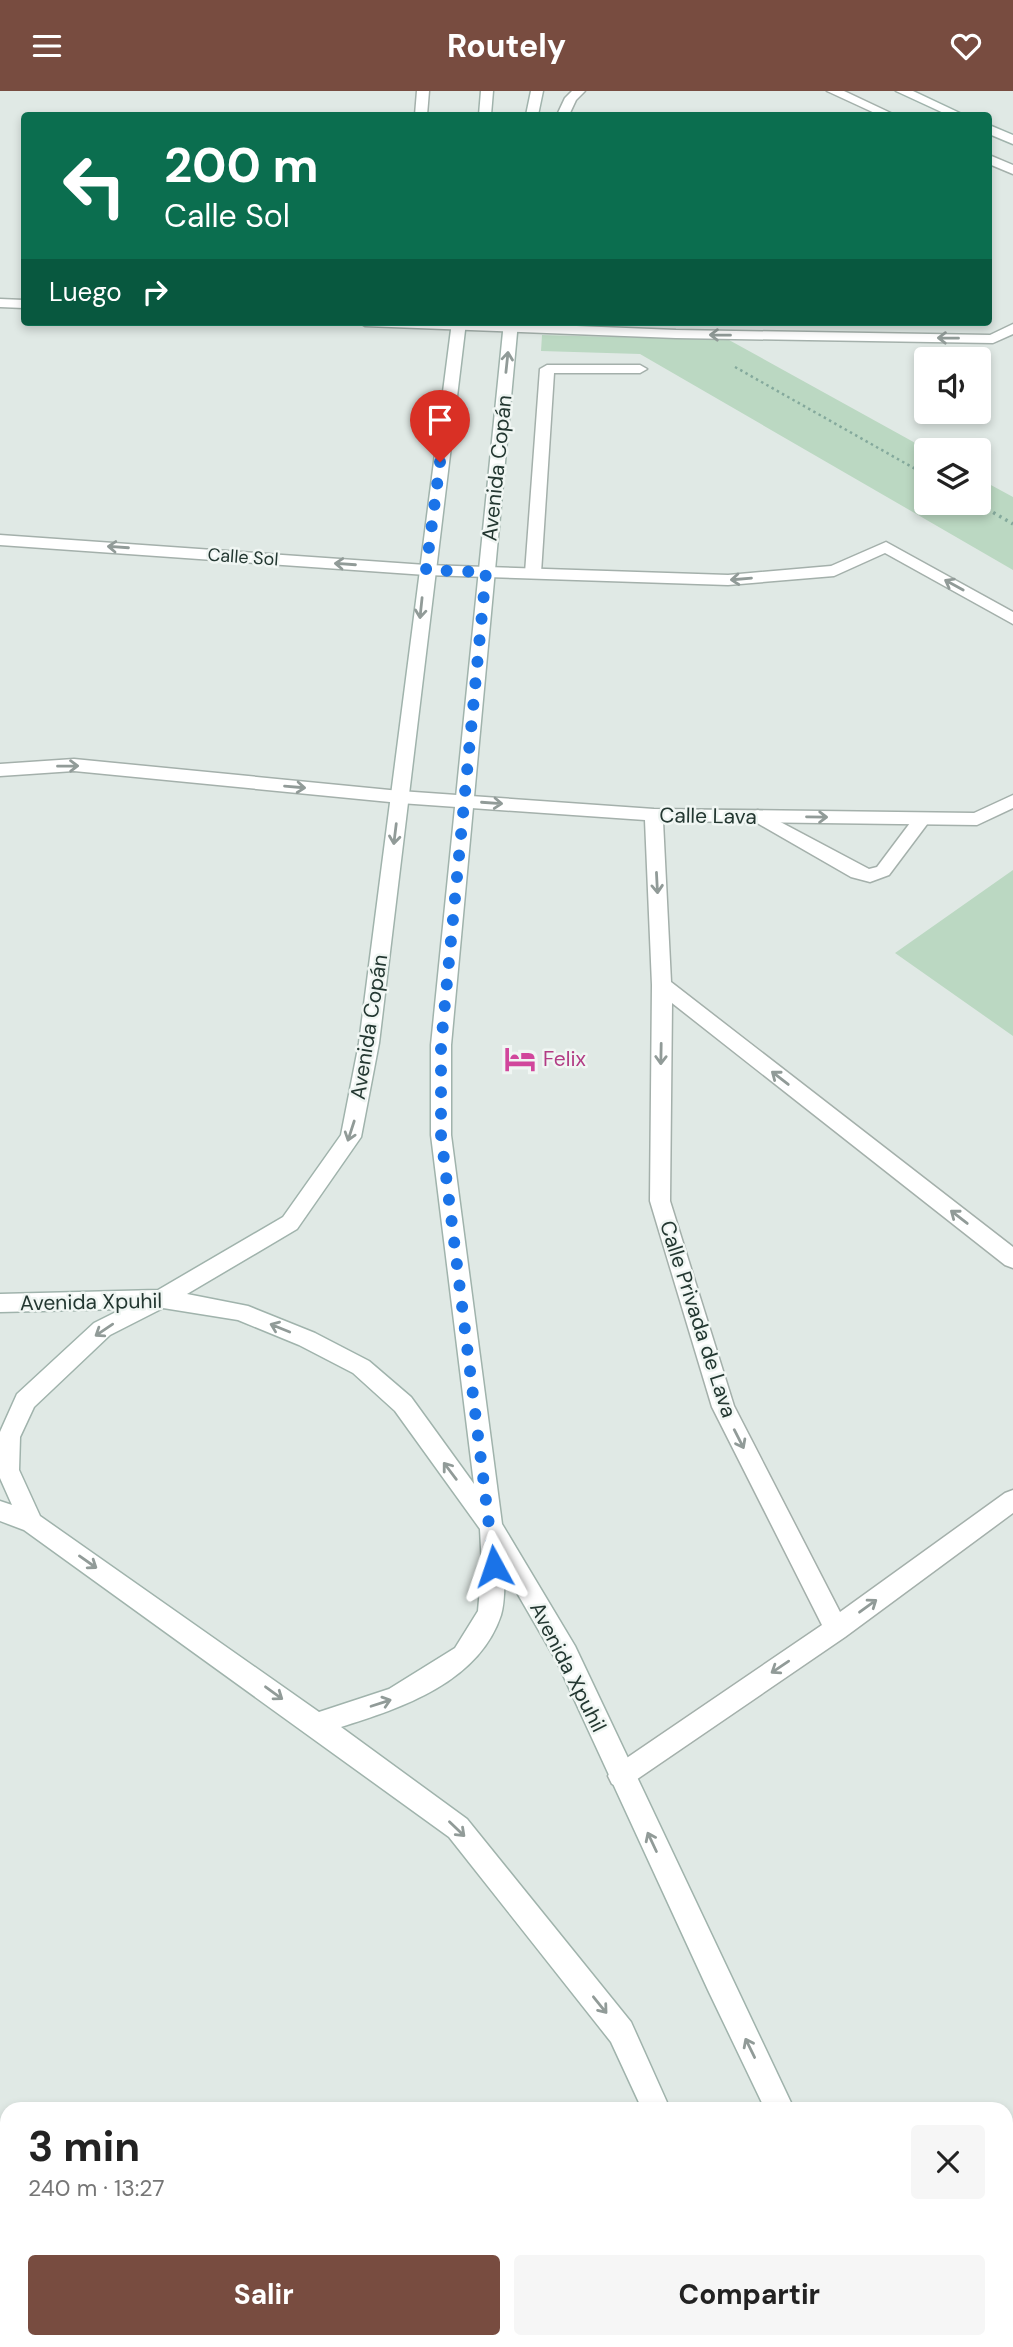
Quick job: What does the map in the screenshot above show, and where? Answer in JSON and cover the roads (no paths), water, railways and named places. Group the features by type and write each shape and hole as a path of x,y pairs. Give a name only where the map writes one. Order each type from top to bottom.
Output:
{"street":[{"path":"421,112 423,91"},
{"path":"485,112 487,91"},
{"path":"533,112 537,91"},
{"path":"564,112 571,98 579,91"},
{"path":"833,91 882,112"},
{"path":"902,91 951,112"},
{"path":"992,130 1013,139"},
{"path":"992,160 1013,170"},
{"path":"0,303 21,304"},
{"name":"Avenida Copán","path":"32,1523 8,1470 9,1437 25,1401 102,1329 161,1299 290,1223 351,1137 369,1043 426,570 459,326"},
{"name":"Avenida Copán","path":"316,1724 396,1698 464,1656 490,1613 494,1566 491,1525 441,1135 441,1045 510,326"},
{"path":"553,326 676,334 993,339 1013,328"},
{"path":"533,573 547,369 640,369"},
{"name":"Calle Sol","path":"0,540 486,572"},
{"path":"486,572 728,580 834,571 886,547 1013,619"},
{"path":"0,770 74,765 400,797"},
{"name":"Calle Lava","path":"400,797 654,815 922,819 977,819 1013,801"},
{"name":"Calle Privada de Lava","path":"654,815 662,985 660,1201 723,1407 836,1629"},
{"path":"758,816 857,873 870,876 883,871 922,819"},
{"path":"662,985 1013,1259"},
{"name":"Avenida Xpuhil","path":"0,1303 161,1299 240,1312 307,1339 361,1367 403,1404 491,1525 566,1654 621,1776 777,2102"},
{"path":"621,1776 836,1629 1013,1500"},
{"path":"0,1511 32,1523 458,1828 621,2032 653,2102"}],"place":[{"name":"Felix","path":"520,1059"}]}
